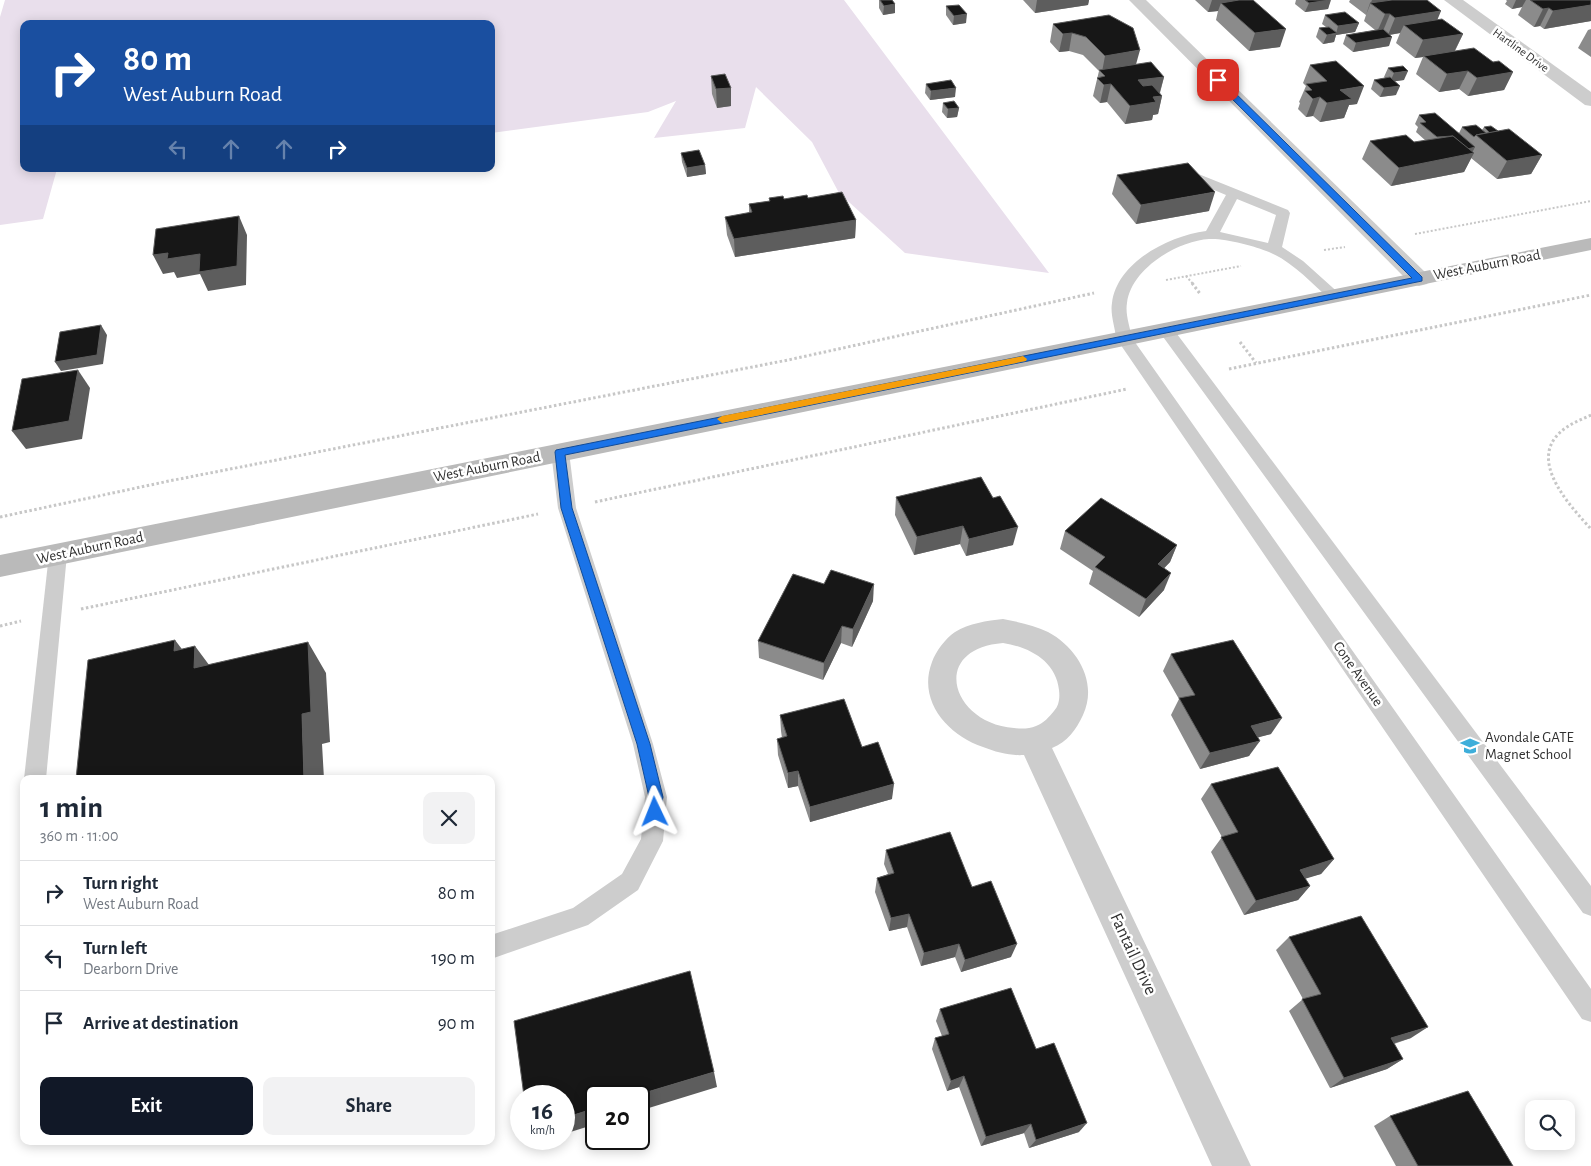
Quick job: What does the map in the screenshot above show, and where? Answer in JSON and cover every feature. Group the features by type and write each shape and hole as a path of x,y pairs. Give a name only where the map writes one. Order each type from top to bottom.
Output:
{"main road":[{"name":"West Auburn Road","path":"0,566 1591,244"}],"street":[{"path":"1137,0 1419,279"},
{"name":"Hartline Drive","path":"1452,0 1591,101"},
{"path":"1002,631 1023,634 1042,642 1058,654 1069,670 1075,687 1074,705 1066,721 1052,734 1033,741 1010,742 986,737 966,726 951,710 943,691 943,672 950,655 964,641 983,633 1002,631"},
{"name":"Fantail Drive","path":"1033,741 1232,1166"}],"lane":[{"path":"1169,172 1178,170 1283,213 1274,249"},
{"path":"1211,235 1234,193"},
{"path":"1124,338 1119,304 1123,288 1145,261 1177,243 1211,235 1274,249 1288,257 1335,296"},
{"path":"1166,330 1591,905"},
{"name":"Cone Avenue","path":"1124,338 1591,1010"},
{"path":"495,946 580,917 630,882 652,841 656,797 643,744 566,508 560,452"},
{"path":"35,775 58,554"}],"path":[{"path":"1186,276 1203,298"},
{"path":"0,518 178,479 788,360 1098,292"},
{"path":"1223,370 1591,295"},
{"path":"1244,347 1256,363"},
{"path":"1591,415 1573,421 1561,430 1552,441 1549,454 1550,469 1556,488 1571,509 1591,529"}],"shaded area":[{"path":"5,0 844,0 1049,273 905,253 839,193 812,142 756,87 745,128 654,138 676,101 648,112 495,132 495,20 20,20 20,172 56,172 43,219 0,225 0,17"}],"building":[{"path":"880,0 892,0 895,4 884,6"},
{"path":"1253,0 1286,29 1255,33 1221,3"},
{"path":"1305,0 1330,0 1309,3"},
{"path":"1392,0 1427,0 1441,11 1395,18 1390,14 1385,14 1370,3"},
{"path":"1530,0 1591,0 1591,5 1553,11 1549,8 1543,9"},
{"path":"959,5 967,14 954,16 946,6"},
{"path":"1345,12 1359,23 1338,26 1325,15"},
{"path":"1109,15 1133,28 1140,50 1105,56 1086,37 1072,33 1063,34 1053,24"},
{"path":"1442,19 1463,34 1423,40 1404,25"},
{"path":"1329,27 1337,33 1327,35 1319,28"},
{"path":"1383,29 1392,37 1356,43 1346,35"},
{"path":"1474,48 1493,62 1499,61 1513,72 1477,78 1468,71 1447,74 1424,56"},
{"path":"1336,61 1364,86 1340,90 1352,99 1327,103 1320,97 1313,99 1305,91 1312,90 1306,84 1327,81 1310,65"},
{"path":"1151,62 1164,77 1138,80 1143,86 1152,85 1162,96 1153,97 1156,102 1130,106 1111,84 1104,85 1097,78 1105,76 1099,70"},
{"path":"1403,66 1408,71 1394,73 1388,68"},
{"path":"725,74 731,88 716,89 711,76"},
{"path":"1390,77 1400,86 1384,88 1374,80"},
{"path":"951,80 956,88 931,91 926,84"},
{"path":"954,101 959,108 948,109 943,103"},
{"path":"1435,113 1475,147 1468,149 1453,136 1437,137 1420,123 1426,122 1419,115"},
{"path":"1476,125 1486,133 1474,137 1462,127"},
{"path":"1491,126 1498,131 1490,133 1484,127"},
{"path":"1509,129 1542,155 1507,161 1476,135"},
{"path":"1406,135 1414,142 1453,136 1474,153 1399,168 1370,141"},
{"path":"699,150 705,165 687,168 681,153"},
{"path":"1188,163 1215,192 1141,205 1117,175"},
{"path":"842,192 856,220 734,239 725,217 752,212 749,204 770,201 769,198 783,196 784,199 807,195 808,198"},
{"path":"239,216 237,266 199,272 200,254 167,259 168,253 153,255 156,229"},
{"path":"101,325 97,355 55,362 60,332"},
{"path":"78,370 69,421 12,431 22,379"},
{"path":"981,477 993,498 1000,496 1018,527 969,539 963,526 917,537 896,497"},
{"path":"1101,498 1177,545 1158,564 1171,573 1146,599 1095,567 1105,557 1065,531"},
{"path":"831,570 874,584 853,629 842,626 824,663 758,641 793,574 824,584"},
{"path":"175,640 174,651 195,646 194,668 308,642 311,712 302,714 304,775 76,775 88,660"},
{"path":"1233,640 1282,718 1251,726 1260,741 1210,753 1179,698 1195,695 1171,654"},
{"path":"844,699 862,747 878,742 894,784 810,807 798,771 788,773 777,739 787,736 780,715"},
{"path":"1278,767 1334,859 1300,870 1310,886 1256,901 1221,837 1238,832 1211,784"},
{"path":"950,832 972,887 991,881 1017,944 965,960 959,944 924,953 909,914 891,918 877,878 894,873 886,850"},
{"path":"1361,916 1428,1027 1391,1038 1403,1059 1344,1078 1302,999 1321,994 1289,937"},
{"path":"690,971 714,1072 650,1091 650,1085 585,1085 585,1111 575,1115 575,1085 523,1085 514,1021"},
{"path":"1011,988 1036,1049 1054,1043 1087,1123 1036,1140 1031,1124 986,1137 964,1076 951,1081 935,1038 949,1034 940,1009"},
{"path":"1468,1091 1513,1166 1418,1166 1390,1116"}],"slow traffic":[{"path":"722,419 1023,359"}],"place":[{"name":"Avondale GATE Magnet School","path":"1470,746"}],"route":[{"path":"655,812 656,797 643,744 566,508 560,452 1419,279 1218,80"}]}
